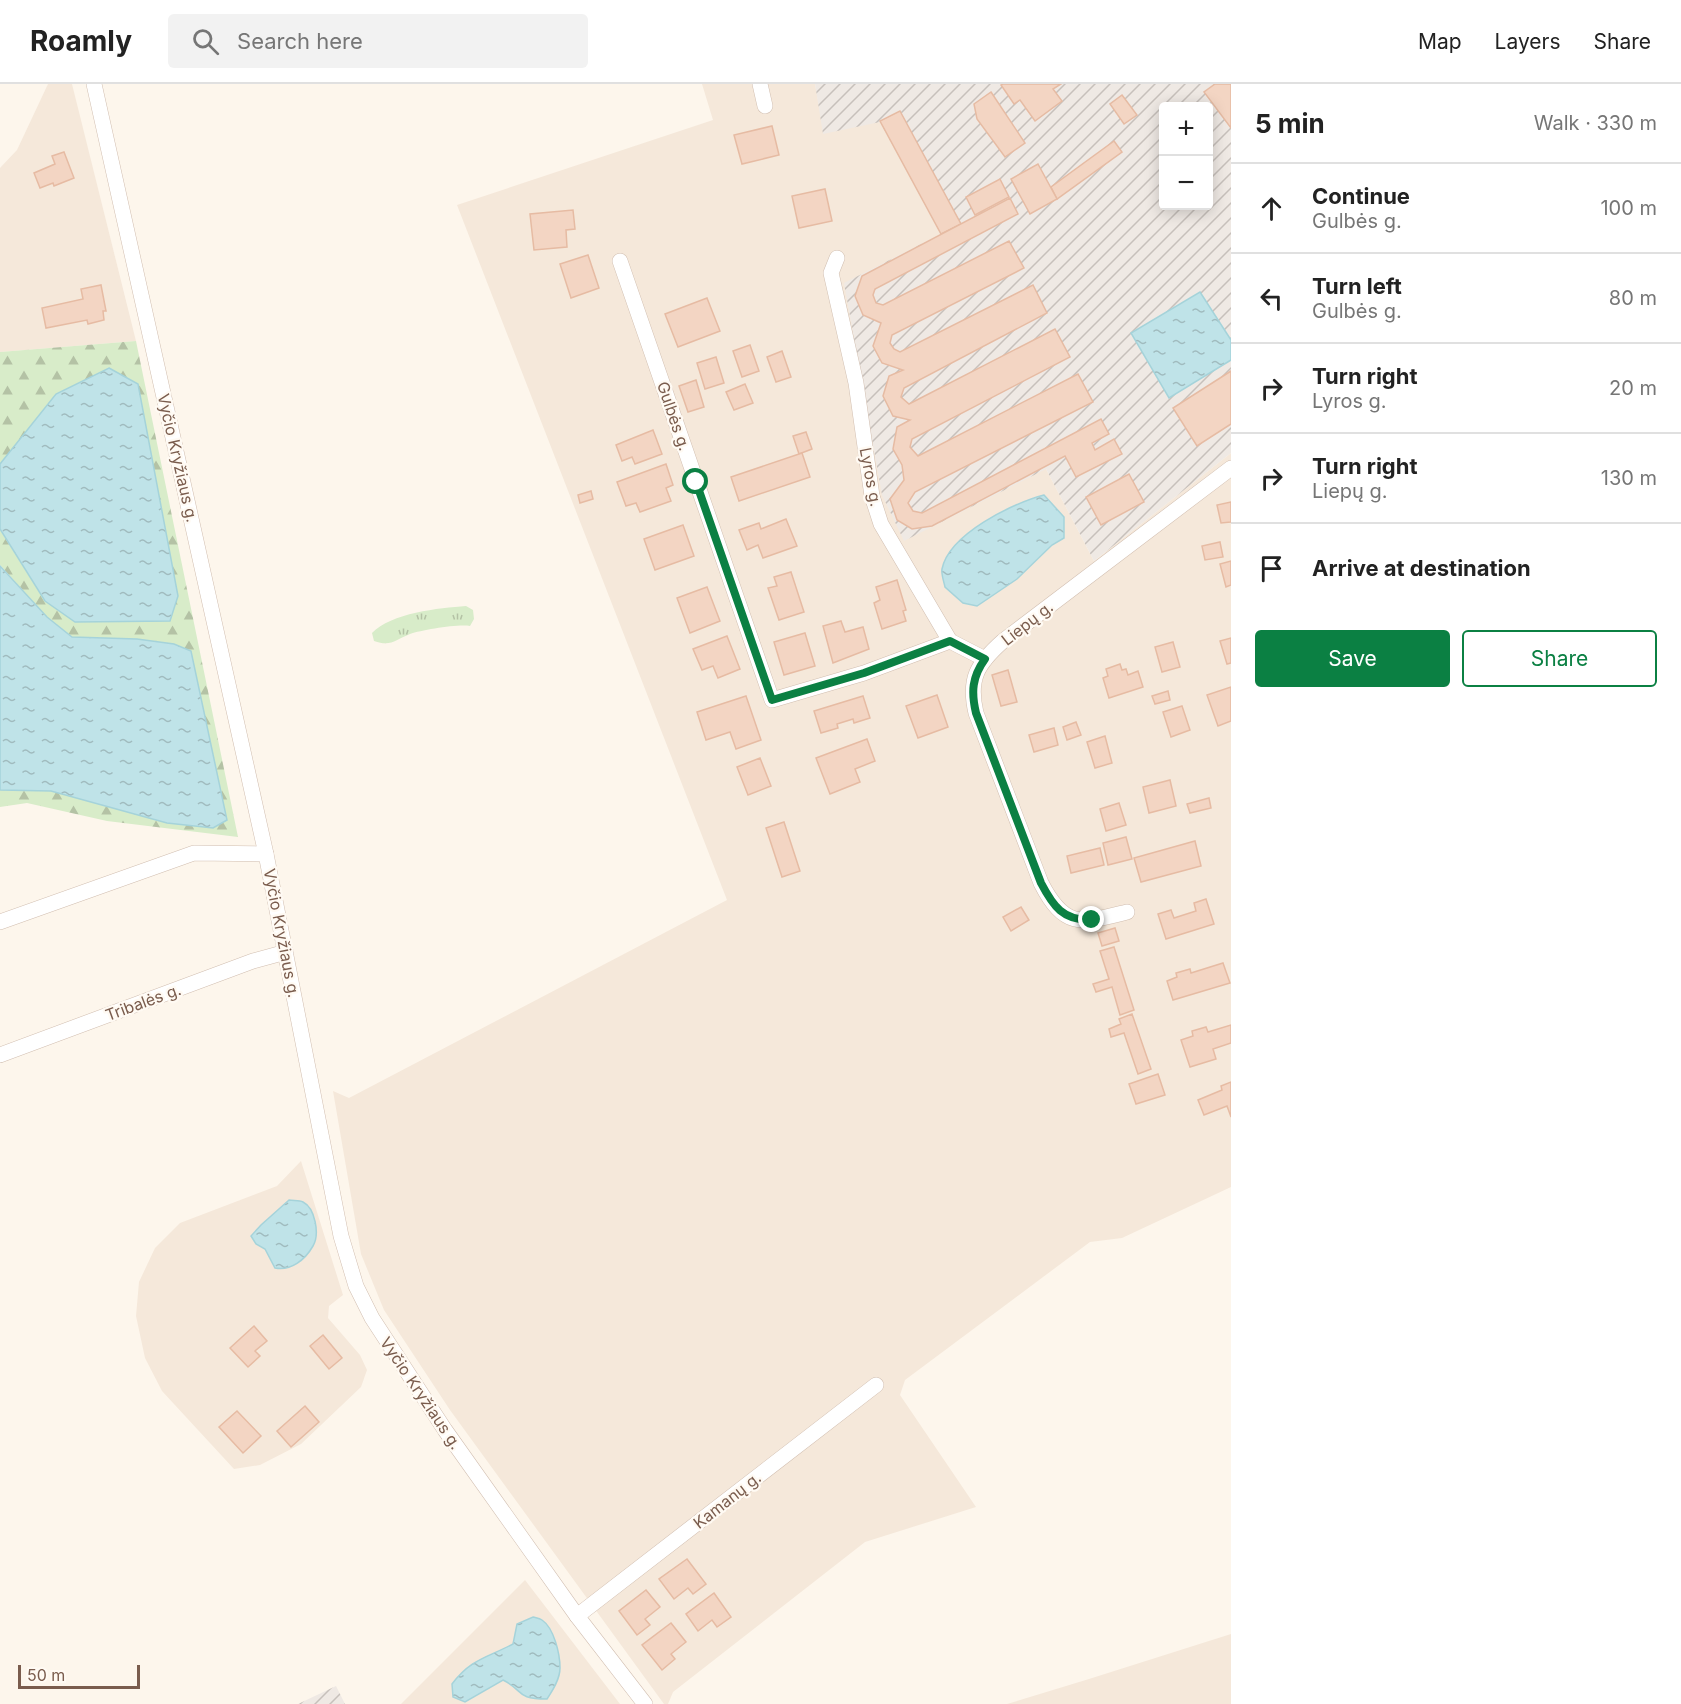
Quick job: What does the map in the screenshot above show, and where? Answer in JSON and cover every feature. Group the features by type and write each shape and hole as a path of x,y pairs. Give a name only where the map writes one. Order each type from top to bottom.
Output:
{"street":[{"name":"Vyčio Kryžiaus g.","path":"94,84 266,854 341,1236 356,1286 372,1318 446,1431 577,1616 645,1704"},
{"path":"760,84 765,106"},
{"name":"Lyros g.","path":"837,258 831,273 856,383 872,496 881,524 950,641"},
{"name":"Gulbės g.","path":"620,261 772,700 864,673 950,641"},
{"name":"Liepų g.","path":"1127,912 1079,921 1062,912 1051,902 1041,883 976,713 972,696 973,681 977,669 1003,641 1231,468"},
{"path":"950,641 985,659"},
{"path":"0,922 194,853 266,854"},
{"name":"Tribalės g.","path":"0,1055 286,952"},
{"name":"Kamanų g.","path":"577,1616 876,1385"}],"shaded area":[{"path":"48,84 72,84 136,341 0,352 0,168 17,150"},
{"path":"702,84 815,84 824,133 880,121 941,234 1046,469 1094,561 1231,453 1231,1187 1122,1238 1090,1242 905,1380 900,1395 976,1507 865,1542 673,1692 668,1704 664,1704 450,1410 384,1310 361,1254 333,1091 349,1098 727,900 457,205 713,120"},
{"path":"815,84 1231,84 1231,453 1094,561 1046,469 904,541 882,495 844,283 941,234 880,122 823,134"},
{"path":"301,1161 343,1295 329,1306 328,1318 360,1355 367,1370 361,1387 301,1444 260,1465 234,1469 162,1391 145,1358 136,1316 139,1282 155,1248 180,1223 277,1186"},
{"path":"525,1580 620,1704 401,1704"},
{"path":"1231,1634 1231,1704 1007,1704 1089,1679"},
{"path":"336,1686 345,1704 298,1704"}],"green space":[{"path":"136,341 238,837 107,821 27,803 0,807 0,790 51,791 109,806 137,639 72,637 47,617 0,565 0,530 45,601 56,394 0,464 0,352"},
{"path":"466,606 473,610 474,619 470,626 423,631 389,643 374,641 372,633 380,626 403,616"}],"water":[{"path":"1200,292 1231,340 1231,360 1169,398 1131,333"},
{"path":"109,368 138,384 178,596 170,621 75,622 45,601 0,529 0,464 56,394"},
{"path":"1044,495 1064,517 1064,538 1052,545 1017,579 977,606 963,603 945,587 942,569 947,556 969,532 1016,505"},
{"path":"0,566 47,617 72,637 137,639 174,644 191,651 227,820 213,828 167,823 51,791 0,790"},
{"path":"289,1200 303,1202 311,1210 316,1228 315,1241 302,1260 287,1268 275,1268 265,1249 256,1244 251,1236"},
{"path":"533,1617 542,1620 550,1629 559,1656 559,1676 547,1699 525,1696 503,1680 465,1702 453,1697 452,1684 466,1669 479,1660 513,1644 517,1624"}],"building":[{"path":"1061,84 1053,89 1062,101 1035,121 1020,100 1014,104 1001,85"},
{"path":"1215,84 1231,84 1231,128 1213,102 1204,92"},
{"path":"991,92 1025,143 1005,157 977,119 974,104"},
{"path":"1122,95 1137,115 1124,124 1110,104"},
{"path":"900,111 961,224 941,234 880,121"},
{"path":"772,126 779,155 742,164 734,135"},
{"path":"1114,141 1122,152 1057,199 1051,187"},
{"path":"64,152 74,178 54,186 53,183 40,188 34,173 55,164 52,156"},
{"path":"1038,164 1057,199 1030,214 1011,179"},
{"path":"1000,179 1009,197 975,215 966,197"},
{"path":"825,189 832,221 799,228 792,196"},
{"path":"1010,198 1018,214 875,289 873,295 876,303 883,305 1009,241 1024,268 892,335 890,343 900,352 1033,285 1047,313 904,388 901,397 909,404 1055,329 1070,357 912,439 910,447 918,456 1078,374 1093,402 915,492 908,503 913,511 922,513 1101,419 1109,434 1092,443 1095,450 1114,439 1122,454 1076,477 1065,456 932,526 912,529 897,520 890,499 904,480 902,465 893,449 897,427 910,420 893,416 883,396 889,376 903,370 882,363 873,346 881,323 863,315 855,296 862,276"},
{"path":"573,210 575,229 566,230 567,247 534,250 530,214"},
{"path":"588,255 599,288 571,298 560,264"},
{"path":"101,285 106,311 103,311 104,320 88,324 87,320 46,328 42,308 83,299 81,289"},
{"path":"707,298 720,331 678,347 665,314"},
{"path":"750,345 759,371 742,377 733,351"},
{"path":"782,351 791,377 776,382 767,357"},
{"path":"716,357 724,383 705,389 697,363"},
{"path":"1231,371 1231,424 1197,446 1173,408"},
{"path":"696,380 704,407 688,412 679,386"},
{"path":"745,384 753,403 734,410 726,392"},
{"path":"653,430 662,454 635,464 632,457 622,461 616,445"},
{"path":"806,432 812,449 799,454 793,436"},
{"path":"802,453 810,477 739,501 731,477"},
{"path":"666,464 673,485 666,488 671,501 640,512 636,503 626,506 617,482"},
{"path":"1129,474 1144,502 1101,525 1086,497"},
{"path":"591,491 593,499 580,503 578,495"},
{"path":"1231,502 1231,522 1221,523 1217,505"},
{"path":"786,519 797,546 763,558 758,545 747,550 739,530 759,523 761,529"},
{"path":"683,525 694,556 655,570 644,539"},
{"path":"1220,542 1223,557 1205,560 1202,546"},
{"path":"1231,561 1231,585 1226,587 1220,564"},
{"path":"791,572 804,612 779,620 768,588 777,586 774,577"},
{"path":"897,580 906,610 903,611 906,621 882,629 874,603 880,600 876,587"},
{"path":"707,587 720,621 690,633 677,598"},
{"path":"841,621 845,632 863,627 869,649 833,663 823,626"},
{"path":"805,633 815,666 784,675 774,642"},
{"path":"727,636 740,669 718,678 713,666 702,670 693,649"},
{"path":"1231,638 1231,663 1227,664 1220,641"},
{"path":"1173,642 1180,667 1162,672 1155,647"},
{"path":"1120,664 1122,670 1126,669 1128,675 1138,671 1143,687 1109,698 1103,678 1108,676 1106,669"},
{"path":"1008,670 1017,702 1001,706 992,675"},
{"path":"1231,687 1231,721 1218,726 1207,695"},
{"path":"1168,691 1170,700 1155,704 1152,696"},
{"path":"937,695 948,727 918,738 906,706"},
{"path":"746,696 761,740 736,749 730,732 706,740 697,712"},
{"path":"863,696 870,718 854,723 853,719 837,724 838,728 821,733 814,711"},
{"path":"1182,706 1190,730 1171,737 1163,712"},
{"path":"1076,722 1081,735 1067,740 1063,727"},
{"path":"1054,728 1058,745 1034,752 1029,735"},
{"path":"1105,736 1112,763 1095,768 1087,742"},
{"path":"867,739 875,761 855,769 860,782 830,794 816,758"},
{"path":"760,758 771,786 748,795 737,767"},
{"path":"1170,780 1176,806 1149,813 1143,787"},
{"path":"1209,798 1211,808 1190,813 1187,804"},
{"path":"1119,803 1126,825 1106,831 1100,809"},
{"path":"784,822 800,871 782,877 766,828"},
{"path":"1126,837 1132,859 1108,865 1103,843"},
{"path":"1195,841 1201,866 1141,882 1134,858"},
{"path":"1100,848 1104,865 1071,873 1067,856"},
{"path":"1206,899 1214,924 1166,939 1158,914 1171,910 1174,918 1196,911 1194,903"},
{"path":"1021,907 1029,920 1011,931 1003,917"},
{"path":"1115,928 1119,941 1102,946 1098,933"},
{"path":"1114,947 1134,1010 1120,1015 1112,987 1096,992 1093,984 1109,979 1100,951"},
{"path":"1223,963 1230,983 1173,1000 1167,981 1177,977 1176,973 1190,969 1191,973"},
{"path":"1132,1014 1151,1069 1138,1074 1124,1033 1111,1037 1109,1029 1121,1024 1119,1019"},
{"path":"1231,1025 1231,1043 1213,1049 1216,1059 1190,1067 1181,1040 1193,1036 1192,1031 1206,1027 1208,1032"},
{"path":"1158,1074 1165,1095 1136,1104 1129,1084"},
{"path":"1231,1082 1231,1117 1227,1106 1204,1115 1198,1100 1222,1090 1221,1086"},
{"path":"254,1326 267,1341 255,1351 260,1356 248,1367 230,1348"},
{"path":"323,1335 342,1358 329,1369 310,1346"},
{"path":"305,1406 319,1422 291,1447 277,1431"},
{"path":"237,1411 261,1436 243,1453 219,1427"},
{"path":"687,1559 706,1584 693,1594 688,1588 674,1599 659,1579"},
{"path":"646,1590 660,1607 645,1619 650,1625 637,1635 619,1611"},
{"path":"714,1593 731,1617 717,1627 712,1620 698,1631 686,1614"},
{"path":"671,1623 686,1642 671,1654 675,1659 662,1670 642,1645"}],"route":[{"path":"696,482 772,700 864,673 950,641 985,659 977,669 973,681 972,696 976,713 1041,883 1051,902 1062,912 1079,921 1092,920"}]}
